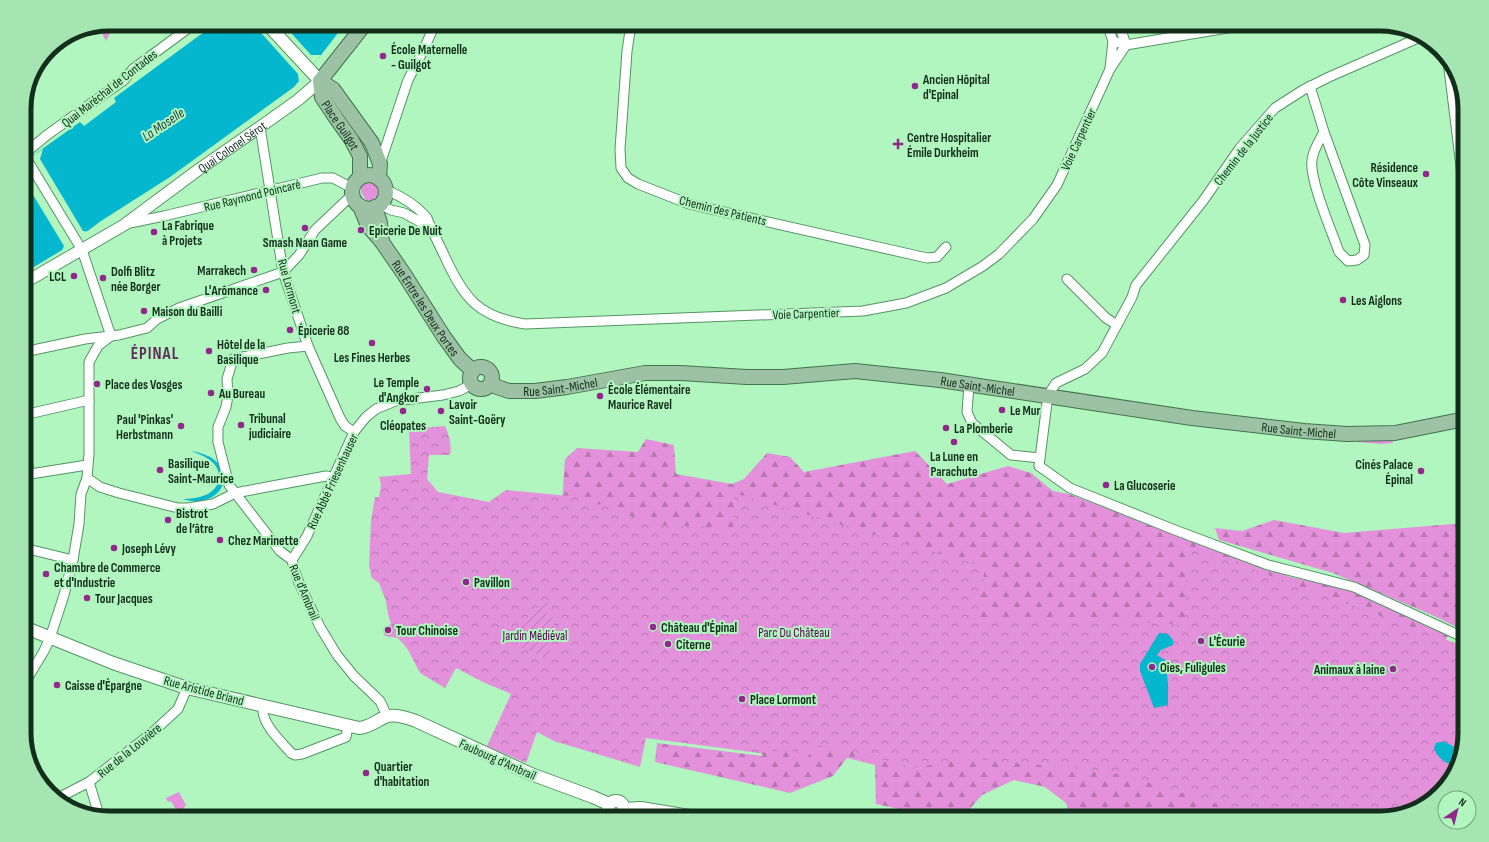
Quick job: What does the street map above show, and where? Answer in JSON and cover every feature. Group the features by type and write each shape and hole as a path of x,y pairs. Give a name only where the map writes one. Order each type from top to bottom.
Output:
{"main road":[{"path":"274,31 320,81"},
{"name":"Quai Colonel Sérot","path":"320,81 359,31"},
{"name":"Place Guilgot","path":"320,81 334,89 372,143 380,164"},
{"name":"Place Guilgot","path":"320,81 322,96 351,138 360,156 354,194"},
{"path":"380,164 382,184 383,200 378,206 367,209 354,194 370,175 382,184"},
{"name":"Rue Entre les Deux Portes","path":"354,194 368,226 382,242 472,378"},
{"name":"Rue Entre les Deux Portes","path":"378,206 382,242"},
{"name":"Rue Saint-Michel","path":"472,378 477,368 482,367 487,369 492,375 491,382 497,387 509,391 529,391 567,387 645,373 783,377 855,372 940,380 1208,420 1304,431 1347,434 1395,433 1458,420"},
{"name":"Rue Aristide Briand","path":"31,630 113,663 187,688 359,728 366,727 387,716"},
{"name":"Faubourg d'Ambrail","path":"387,716 403,717 416,721 531,774 609,804"},
{"path":"609,811 609,804 613,801 618,801 622,804 624,809 641,808 659,811"}],"street":[{"name":"Quai Maréchal de Contades","path":"31,148 47,135 124,80 132,68 184,31"},
{"path":"380,164 408,80 432,31"},
{"name":"Chemin des Patients","path":"629,31 620,149 621,168 628,178 638,184 689,204 927,258 937,257 946,248"},
{"name":"Voie Carpentier","path":"1109,31 1113,41 1110,69"},
{"path":"1121,31 1126,45"},
{"path":"1113,41 1126,45 1214,31"},
{"name":"Chemin de la Justice","path":"1048,395 1056,383 1085,368 1102,353 1132,297 1136,285 1203,201 1240,148 1275,108 1310,86 1416,40"},
{"name":"Voie Carpentier","path":"382,184 421,211 427,218 460,287 476,306 500,319 524,324 630,321 870,310 906,303 946,288 983,266 999,254 1033,219 1057,185 1110,69 1126,45"},
{"path":"1450,73 1458,142"},
{"name":"Quai Colonel Sérot","path":"31,279 124,225 298,100 320,81"},
{"path":"1310,86 1324,132 1365,245 1364,255 1357,260 1348,261 1339,252 1312,175 1312,161 1316,148 1324,132"},
{"name":"Rue Lormont","path":"260,127 283,272 308,346 340,418 345,426 354,432"},
{"path":"31,165 82,250 111,336"},
{"name":"Rue Raymond Poincaré","path":"124,225 322,178 333,178 354,194"},
{"path":"31,351 146,328 157,319 180,308 283,272 304,249 315,230 354,194"},
{"path":"378,206 410,216 431,228"},
{"path":"1067,279 1106,318 1116,325"},
{"path":"31,672 50,638 64,595 73,560 79,524 81,494 86,478 90,430 89,362 98,346 111,336"},
{"name":"Rue d'Ambrail","path":"308,346 288,348 234,360 228,372 228,396 226,407 218,427 218,442 229,485 280,551 292,560 300,583 337,655 354,676 380,701 387,716"},
{"name":"Rue Abbé Friesenhauser","path":"292,560 307,536 354,432 366,417 376,409 401,400 443,395 459,391 472,378"},
{"path":"969,385 967,412 972,423 1011,455 1040,458"},
{"path":"1048,395 1039,466 1070,488 1268,565 1354,587 1458,635"},
{"path":"31,413 89,400"},
{"path":"31,474 87,465"},
{"path":"86,478 100,487 119,493 178,508 188,508 213,504 235,493 326,476 334,477"},
{"path":"31,550 73,560"},
{"name":"Rue de la Louvière","path":"63,796 89,782 153,732 178,709 187,688"},
{"path":"263,705 262,712 265,722 295,755 302,754 346,737 348,726"},
{"path":"89,782 97,810"}],"green space":[{"path":"101,31 111,31 106,41"},
{"path":"368,179 375,182 378,189 378,195 371,202 367,202 361,192 361,187 364,181"},
{"name":"Parc Du Château","path":"445,426 450,440 450,455 429,455 427,479 438,492 489,502 506,490 579,497 585,505 608,504 634,518 652,519 659,521 663,525 703,526 733,532 734,493 985,567 977,621 1061,618 1185,625 1189,546 1455,643 1458,642 1458,733 1455,753 1448,772 1427,795 1410,805 1380,811 1240,811 1132,777 1101,771 966,758 905,770 905,765 828,746 811,747 808,758 788,749 759,753 646,738 640,767 554,741 537,732 526,763 487,746 511,694 456,668 445,688 420,673 407,648 398,638 385,636 383,631 384,627 391,624 386,601 379,583 372,578 369,566 371,521 375,497 379,497 381,485 379,477 411,474 409,429"},
{"path":"1392,437 1393,443 1382,444 1357,442 1357,438"},
{"name":"Parc Du Château","path":"646,439 674,445 676,474 732,484 744,479 767,453 790,457 804,472 915,451 947,484 1008,466 1031,473 1053,491 1069,494 1290,577 1351,589 1448,635 1374,811 1068,811 1066,803 1045,787 1014,780 982,795 968,811 908,811 876,804 875,765 847,758 833,776 790,793 655,762 657,743 763,756 752,742 559,544 565,459 577,448 638,452"},
{"path":"1274,520 1344,533 1458,524 1458,628 1333,573 1219,540 1215,528 1242,531"},
{"name":"Jardin Médiéval","path":"546,599 549,607 547,614 555,619 548,659 506,641"},
{"path":"179,792 186,805 182,811 180,811 175,808 171,801 168,802 166,798"}],"water":[{"name":"La Moselle","path":"205,31 340,31 294,87 170,177 101,221 62,250 31,269 31,157 80,122 84,126 116,102 114,98"},
{"path":"191,451 208,456 219,464 224,474 223,484 218,492 209,499 197,501 183,499 201,497 211,492 218,483 219,477 216,466 209,459"},
{"path":"1159,633 1168,634 1173,640 1173,645 1161,650 1157,655 1165,660 1168,683 1168,705 1154,708 1140,671 1140,664"},
{"path":"1445,742 1456,748 1451,765 1437,755 1434,748 1436,743"}],"pier":[{"path":"259,31 289,31 311,55 321,55 299,82 298,74"},
{"path":"43,149 40,159 83,231 90,232 62,250 64,246 31,192 31,157"}],"place":[{"name":"École Maternelle - Guilgot","path":"383,56"},
{"name":"Ancien Hôpital d'Epinal","path":"915,86"},
{"name":"Centre Hospitalier Émile Durkheim","path":"898,144"},
{"name":"Résidence Côte Vinseaux","path":"1426,174"},
{"name":"Smash Naan Game","path":"305,228"},
{"name":"Epicerie De Nuit","path":"361,230"},
{"name":"La Fabrique à Projets","path":"154,232"},
{"name":"Marrakech","path":"254,270"},
{"name":"LCL","path":"74,276"},
{"name":"Dolfi Blitz née Borger","path":"103,278"},
{"name":"L'Arômance","path":"266,290"},
{"name":"Les Aiglons","path":"1343,300"},
{"name":"Maison du Bailli","path":"144,311"},
{"name":"Épicerie 88","path":"290,330"},
{"name":"Les Fines Herbes","path":"372,343"},
{"name":"Hôtel de la Basilique","path":"209,351"},
{"name":"Place des Vosges","path":"97,384"},
{"name":"Le Temple d'Angkor","path":"427,389"},
{"name":"Au Bureau","path":"211,393"},
{"name":"École Élémentaire Maurice Ravel","path":"600,396"},
{"name":"Le Mur","path":"1002,410"},
{"name":"Cléopates","path":"403,411"},
{"name":"Lavoir Saint-Goëry","path":"441,411"},
{"name":"Tribunal judiciaire","path":"241,425"},
{"name":"Paul 'Pinkas' Herbstmann","path":"181,426"},
{"name":"La Plomberie","path":"946,428"},
{"name":"La Lune en Parachute","path":"954,442"},
{"name":"Basilique Saint-Maurice","path":"160,470"},
{"name":"Cinés Palace Épinal","path":"1421,471"},
{"name":"La Glucoserie","path":"1106,485"},
{"name":"Bistrot de l’âtre","path":"168,520"},
{"name":"Chez Marinette","path":"220,540"},
{"name":"Joseph Lévy","path":"114,548"},
{"name":"Chambre de Commerce et d'Industrie","path":"46,574"},
{"name":"Pavillon","path":"466,582"},
{"name":"Tour Jacques","path":"87,598"},
{"name":"Château d'Épinal","path":"653,627"},
{"name":"Tour Chinoise","path":"388,630"},
{"name":"L'Écurie","path":"1201,641"},
{"name":"Citerne","path":"668,644"},
{"name":"Oies, Fuligules","path":"1152,667"},
{"name":"Animaux à laine","path":"1393,669"},
{"name":"Caisse d'Épargne","path":"57,685"},
{"name":"Place Lormont","path":"742,699"},
{"name":"Quartier d'habitation","path":"366,773"}],"district":[{"name":"ÉPINAL","path":"155,353"}]}
